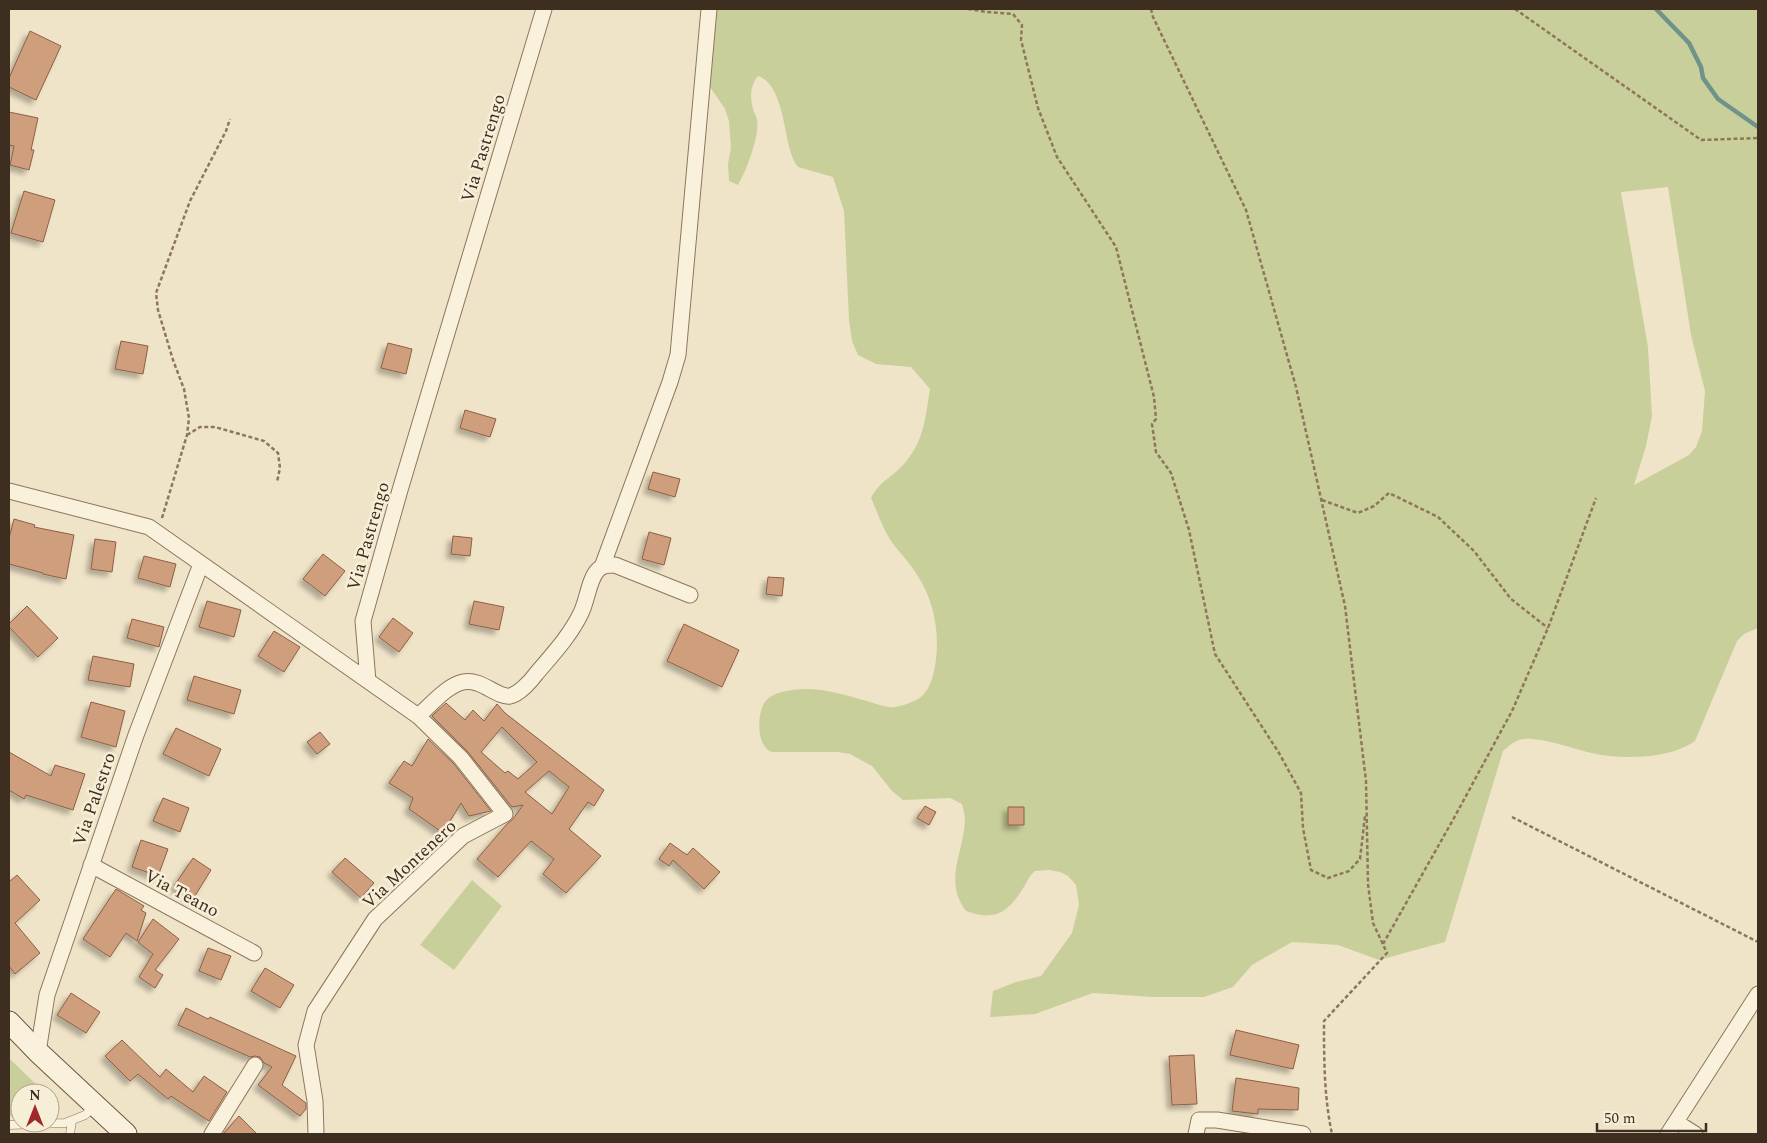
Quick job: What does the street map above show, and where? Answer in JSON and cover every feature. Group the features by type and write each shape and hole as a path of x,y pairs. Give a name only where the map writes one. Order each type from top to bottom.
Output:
{"street":[{"name":"Via Pastrengo","path":"368,681 363,621 400,490 544,9"},
{"path":"418,716 451,688 465,681 481,684 504,695 510,696 518,691 534,677 568,635 582,612 596,572 602,567 670,382 678,355 708,9"},
{"path":"9,491 149,527 368,681"},
{"name":"Via Palestro","path":"38,1052 47,995 136,734 201,564"},
{"path":"602,567 615,565 690,595"},
{"name":"Via Montenero","path":"316,1134 315,1101 306,1045 315,1011 375,919 463,836 504,814 461,758 418,716 368,681"},
{"name":"Via Teano","path":"91,865 254,953"},
{"path":"1695,1134 1672,1128 1758,994"},
{"path":"9,1022 38,1052 126,1134"},
{"path":"212,1134 255,1065"},
{"path":"1196,1134 1199,1120 1217,1120 1303,1134"}],"lane":[{"path":"9,1125 65,1123 85,1116 95,1106"},
{"path":"70,1134 72,1121"}],"path":[{"path":"968,9 1013,14 1022,25 1021,40 1038,108 1057,157 1116,247 1154,397 1156,419 1152,424 1156,452 1171,474 1188,530 1215,654 1279,753 1301,793 1303,828 1311,870 1328,878 1349,871 1360,859 1366,804"},
{"path":"1151,9 1153,17 1246,210 1296,387 1345,606 1366,781 1368,884 1372,923 1387,953 1324,1021 1324,1069 1327,1111 1332,1134"},
{"path":"1516,9 1701,140 1758,138"},
{"path":"154,530 162,519 187,435 189,418 184,389 160,318 156,293 190,201 226,131 230,119"},
{"path":"187,435 200,427 215,427 264,441 278,453 280,468 277,482"},
{"path":"1321,499 1358,513 1374,506 1389,493 1438,517 1474,551 1511,599 1548,628"},
{"path":"1382,944 1512,711 1548,628 1596,498"},
{"path":"1512,817 1758,942"}],"green space":[{"path":"707,9 1758,9 1758,628 1744,634 1737,641 1695,741 1671,752 1642,757 1599,755 1534,739 1519,740 1509,746 1503,751 1445,942 1379,960 1338,945 1292,942 1252,965 1233,987 1204,997 1153,997 1093,993 1035,1014 990,1017 993,991 1016,982 1041,976 1072,933 1079,905 1076,885 1068,876 1060,872 1049,870 1035,871 1011,905 1005,910 992,915 966,911 959,900 955,877 964,832 965,820 962,804 950,798 903,800 892,791 872,766 850,754 838,752 771,752 762,742 759,721 762,707 771,696 778,693 804,689 825,690 893,707 918,699 925,693 930,684 937,653 934,613 919,577 888,536 871,498 874,492 903,465 915,448 922,430 930,389 911,367 876,364 858,355 852,341 849,320 844,211 833,177 798,167 792,157 781,109 772,88 766,80 758,76 753,84 751,100 757,119 756,135 748,163 738,185 729,181 728,164 731,148 729,121 725,109 708,84","holes":["1668,187 1691,335 1705,391 1702,431 1696,447 1689,455 1634,485 1646,446 1652,416 1648,347 1621,192"]},
{"path":"472,880 502,906 454,970 420,945"},
{"path":"9,1058 35,1083 10,1083 9,1114"}],"building":[{"path":"30,31 61,46 36,100 9,87 9,78"},
{"path":"9,112 38,118 31,150 34,150 29,170 10,165 14,146 9,145"},
{"path":"24,191 55,200 43,242 11,233"},
{"path":"121,341 148,346 143,374 115,369"},
{"path":"388,343 412,349 406,374 381,368"},
{"path":"465,410 496,419 490,437 460,428"},
{"path":"653,472 680,479 675,497 648,489"},
{"path":"14,519 35,525 34,527 74,535 66,579 9,564 9,538"},
{"path":"649,532 671,538 664,565 642,559"},
{"path":"453,536 472,538 470,556 451,554"},
{"path":"95,539 116,542 112,572 91,569"},
{"path":"323,554 345,571 325,596 303,579"},
{"path":"144,556 176,564 170,587 138,578"},
{"path":"768,577 784,578 782,596 766,594"},
{"path":"207,601 241,610 234,637 199,627"},
{"path":"474,601 504,607 499,630 469,624"},
{"path":"27,606 58,638 38,657 9,627 9,624"},
{"path":"393,618 413,633 399,652 379,637"},
{"path":"132,619 164,627 159,647 127,638"},
{"path":"684,624 739,650 722,687 667,661"},
{"path":"274,631 300,647 284,672 258,656"},
{"path":"93,656 134,664 130,687 88,680"},
{"path":"194,676 241,690 234,714 187,700"},
{"path":"91,702 125,711 116,747 81,737"},
{"path":"446,703 465,720 473,710 484,721 497,704 505,713 604,790 594,806 588,802 569,829 601,856 566,893 543,874 554,859 531,841 498,877 477,859 523,805 512,807 468,752 432,716","holes":["502,727 537,762 518,779 508,771 505,773 481,752","549,771 569,787 552,814 525,792"]},
{"path":"176,728 221,749 209,776 163,754"},
{"path":"320,732 330,744 317,754 307,742"},
{"path":"428,739 454,764 491,811 469,816 461,803 443,833 409,809 413,798 389,783 404,761 412,766"},
{"path":"9,752 51,776 55,765 85,774 73,810 26,795 24,799 9,790"},
{"path":"163,798 189,808 180,832 153,821"},
{"path":"925,806 936,812 929,825 917,818"},
{"path":"1008,807 1024,807 1024,825 1008,825"},
{"path":"141,840 168,849 158,876 132,867"},
{"path":"670,843 687,855 693,848 720,872 704,889 673,860 669,866 659,859"},
{"path":"193,858 211,870 193,899 174,886"},
{"path":"345,858 374,883 361,898 332,872"},
{"path":"17,875 40,900 15,923 40,953 15,974 9,966 9,882"},
{"path":"116,889 144,906 141,910 146,913 137,941 126,933 110,957 83,939"},
{"path":"153,919 179,939 155,970 163,975 155,988 139,977 153,954 138,942"},
{"path":"208,948 231,956 221,980 199,971"},
{"path":"265,968 294,985 280,1008 251,991"},
{"path":"71,993 100,1012 86,1033 57,1015"},
{"path":"186,1008 296,1056 282,1085 306,1103 306,1109 300,1116 258,1085 272,1067 264,1063 260,1057 250,1057 178,1025"},
{"path":"1236,1030 1299,1045 1293,1069 1230,1055"},
{"path":"122,1040 160,1077 166,1069 193,1092 204,1076 227,1092 209,1121 171,1096 168,1099 138,1074 130,1081 105,1056"},
{"path":"1194,1055 1197,1104 1172,1105 1169,1056"},
{"path":"1236,1078 1299,1088 1298,1110 1258,1109 1258,1114 1232,1111"},
{"path":"239,1116 257,1134 223,1134"}],"waterway":[{"path":"1656,9 1689,43 1701,67 1703,78 1718,99 1758,127"}]}
